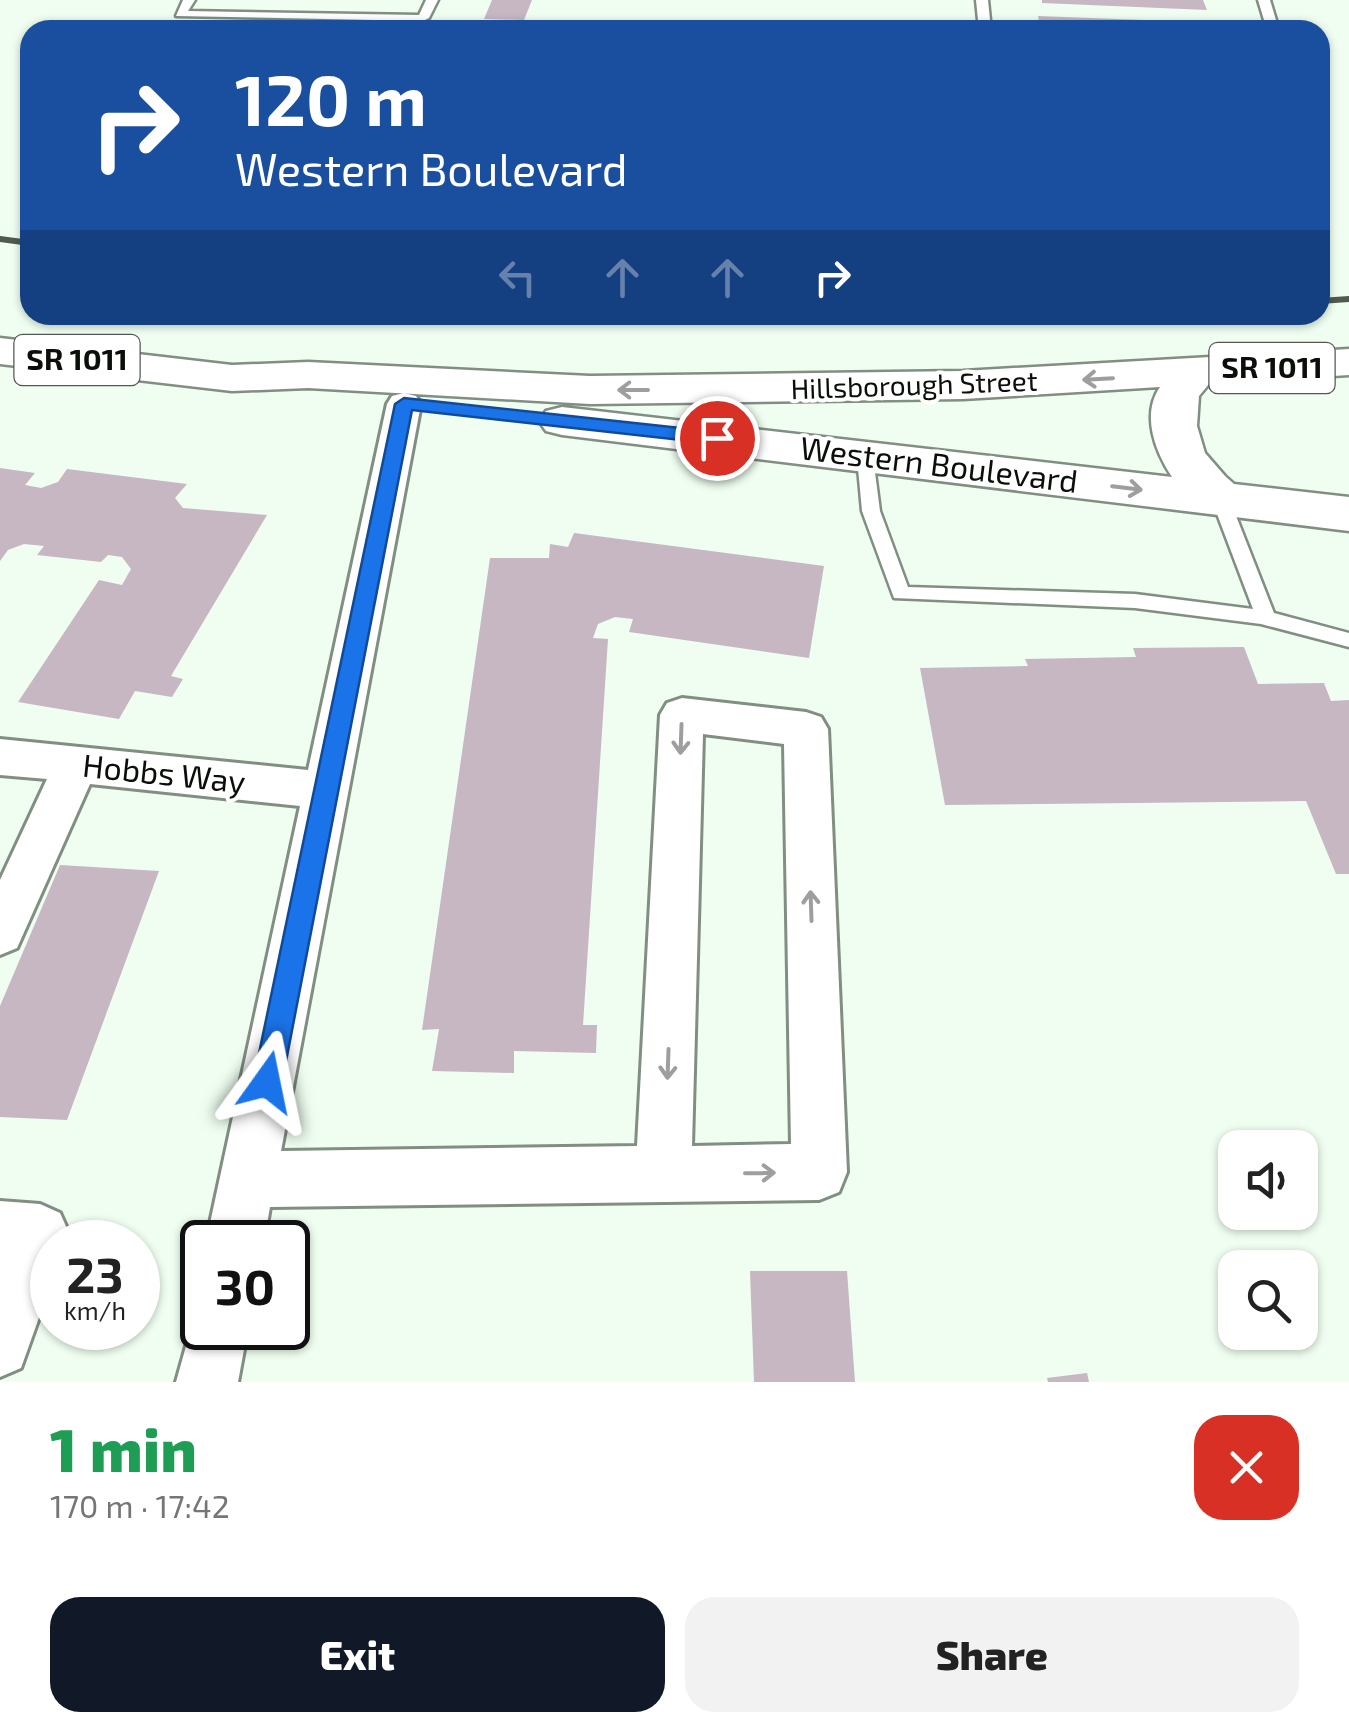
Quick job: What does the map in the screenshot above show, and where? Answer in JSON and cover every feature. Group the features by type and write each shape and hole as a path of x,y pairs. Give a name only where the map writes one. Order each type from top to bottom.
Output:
{"main road":[{"name":"Hillsborough Street","path":"0,351 232,378 308,375 590,390 963,385 1349,362"},
{"path":"1196,373 1176,394 1176,439 1193,477 1220,498"},
{"name":"Western Boulevard","path":"232,378 283,391 1349,514"}],"street":[{"path":"240,1220 404,404"},
{"path":"248,1179 663,1175 819,1172 806,729 682,716 663,1175"},
{"name":"Hobbs Way","path":"0,757 328,790"},
{"path":"0,933 76,764"},
{"path":"0,1230 40,1233 0,1348"},
{"path":"207,1382 214,1350"}],"lane":[{"path":"189,0 180,14 423,18 432,0"},
{"path":"865,457 872,511 901,593 1135,601 1266,618 1349,640"},
{"path":"1220,498 1266,618"}],"building":[{"path":"492,0 532,0 524,20 484,19"},
{"path":"1203,0 1207,10 1042,3"},
{"path":"1038,16 1144,20 1039,20"},
{"path":"0,468 35,473 25,485 41,488 58,482 67,469 187,484 175,498 183,508 267,515 171,676 183,679 172,697 135,691 119,719 18,702 99,580 122,585 131,569 122,557 108,555 101,562 37,555 44,546 24,544 8,550 0,561"},
{"path":"574,533 824,566 809,658 629,632 633,619 615,617 598,624 593,638 608,639 583,1025 597,1025 596,1053 514,1051 514,1073 432,1071 439,1029 422,1030 490,558 549,558 550,544 568,547"},
{"path":"1244,647 1258,684 1324,683 1331,701 1349,700 1349,874 1336,874 1306,801 945,805 920,668 1028,666 1025,659 1136,657 1133,648"},
{"path":"60,865 159,871 67,1120 0,1117 0,1006"},
{"path":"750,1271 847,1271 855,1382 754,1382"},
{"path":"1087,1373 1089,1382 1048,1382 1047,1378"}],"railway":[{"path":"0,239 20,242"},
{"path":"1330,300 1349,299"}],"route":[{"path":"267,1082 404,404 717,438"}]}
